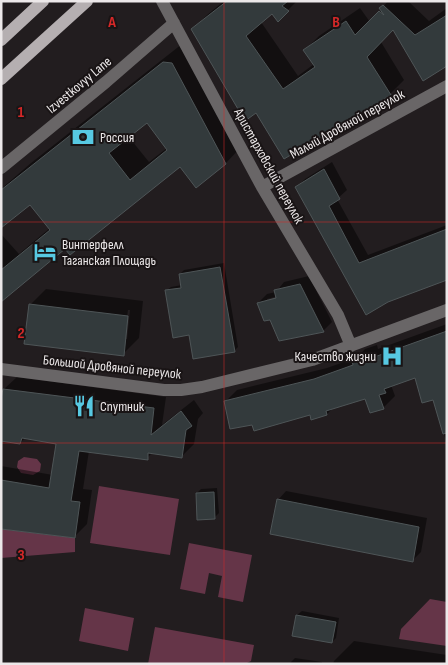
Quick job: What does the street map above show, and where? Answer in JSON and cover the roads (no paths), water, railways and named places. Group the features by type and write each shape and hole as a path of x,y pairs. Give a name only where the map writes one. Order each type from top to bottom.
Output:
{"main road":[{"path":"1,40 43,1"},
{"path":"1,79 87,1"}],"street":[{"name":"Аристарховский переулок","path":"162,1 262,188 338,315 351,346"},
{"name":"Izvestkovyy Lane","path":"1,168 106,82 174,23"},
{"name":"Малый Дровяной переулок","path":"262,188 447,86"},
{"name":"Большой Дровяной переулок","path":"1,369 164,390 181,390 202,387 312,360 447,310"}],"place":[{"name":"Россия","path":"83,137"},
{"name":"Винтерфелл Таганская Площадь","path":"45,252"},
{"name":"Качество жизни","path":"392,356"},
{"name":"Спутник","path":"84,406"}]}
